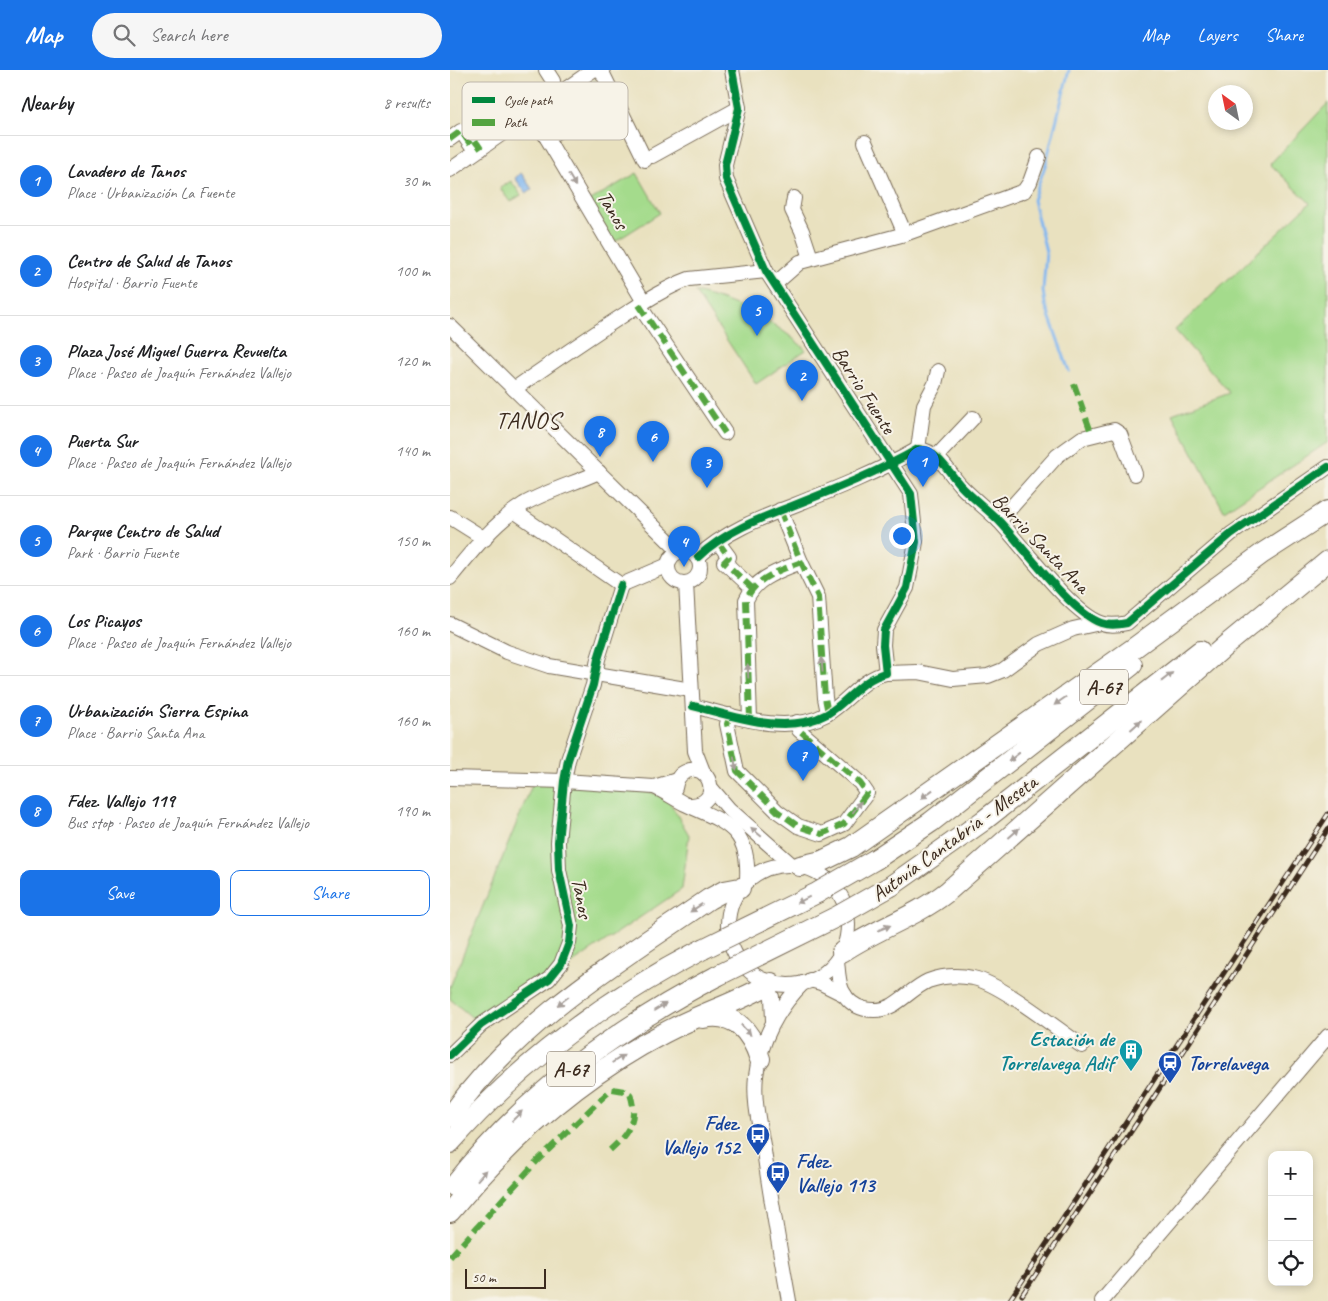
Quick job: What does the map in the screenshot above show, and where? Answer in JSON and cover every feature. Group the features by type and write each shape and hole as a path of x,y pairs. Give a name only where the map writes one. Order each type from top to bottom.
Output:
{"highway":[{"name":"Autovía Cantabria - Meseta","path":"450,1143 500,1090 562,1036 627,991 702,949 818,893 876,859 962,798 1328,511"},
{"path":"796,865 822,861 851,847 1134,648 1263,553 1328,511"},
{"name":"Autovía Cantabria - Meseta","path":"450,1192 505,1128 570,1070 632,1025 717,976 838,916 891,886 991,815 1328,550"},
{"path":"839,956 875,931 925,909 947,892 1226,645 1328,561"},
{"path":"450,1117 469,1092 505,1052 560,1004 709,899 743,884"},
{"path":"450,1212 498,1157 560,1100 623,1056 684,1023 730,1005 768,983"},
{"path":"684,1023 714,1016 732,1020 740,1024 750,1035 760,1059"}],"street":[{"path":"577,82 594,70"},
{"path":"601,70 607,82"},
{"path":"628,121 649,158 739,108 732,70"},
{"name":"Barrio Fuente","path":"739,108 725,171 726,179 761,259 775,284 892,464 918,449 930,451 960,485"},
{"path":"450,139 461,131 462,132"},
{"path":"467,140 472,147 477,143 481,149"},
{"path":"450,170 494,140"},
{"name":"Tanos","path":"548,140 642,304 725,433"},
{"path":"865,142 905,234"},
{"path":"775,284 800,262 905,234 1024,191 1030,182 1039,157"},
{"path":"794,198 792,210 802,231 811,258"},
{"path":"514,389 642,304 689,279 718,277 761,259"},
{"path":"450,326 679,551"},
{"name":"Barrio Fuente","path":"918,449 924,405 935,384 938,371"},
{"path":"936,457 973,418"},
{"path":"999,521 1057,456 1082,438 1114,430 1120,434 1135,474"},
{"path":"698,557 718,542 780,510 892,464 911,494 916,542 907,588 884,630 883,645 886,673"},
{"path":"1100,623 1115,626 1127,623 1231,534 1328,467"},
{"path":"450,578 485,539 514,512 531,501 598,472"},
{"name":"Barrio Santa Ana","path":"960,485 999,521 1078,608 1100,623"},
{"path":"780,510 801,562 818,597 824,698 828,713"},
{"path":"514,512 622,585 668,565"},
{"path":"450,517 485,539"},
{"path":"718,542 729,557 724,562 752,588"},
{"path":"687,550 698,557 700,571 695,580 680,583 671,576 668,565 671,556 679,551 687,550"},
{"path":"750,720 745,606 752,588 766,577 801,562"},
{"path":"686,583 695,751 704,774 711,788 729,809 796,865 820,874 832,884 841,896 848,917 847,935 839,956 824,973 806,982 780,1009 760,1059 756,1082 758,1113 789,1301"},
{"name":"Tanos","path":"450,1055 481,1025 549,980 561,964 569,943 571,926 560,870 558,842 564,781 568,760 622,585"},
{"name":"Barrio Santa Ana","path":"693,706 750,720 809,721 828,713 864,682 874,676 886,673 918,672 953,679 988,676 1003,670 1039,644 1073,629 1100,623"},
{"path":"450,624 525,659 557,668 644,680 691,690"},
{"path":"730,715 727,724 737,772 777,811 798,826 822,834 844,824 868,793 860,783 799,730 797,722"},
{"path":"695,751 675,789 685,802 702,803 708,798 711,788"},
{"path":"654,787 694,770 704,774"},
{"path":"450,778 564,781 654,787 724,821 737,833 746,851 743,884 730,909 728,932 730,943 741,963 749,971 768,983 782,985 806,982 822,984 845,995 858,1007 879,1010 893,1005 916,987 930,980 947,977 974,978 994,986 1082,1046"},
{"path":"743,884 768,868 796,865"},
{"path":"839,956 841,987 845,995"},
{"path":"768,983 773,1003 773,1023"},
{"path":"1102,1301 1328,1036"}],"green space":[{"path":"1328,103 1328,442 1224,511 1172,414 1230,393 1175,330 1310,203 1270,164"},
{"path":"637,173 660,213 613,243 589,201"},
{"path":"511,181 521,195 510,202 500,188"},
{"path":"695,292 725,301 755,314 782,330 806,350 756,384"},
{"path":"534,780 613,784 666,796 689,835 682,889 481,1025 450,999 450,987"}],"water":[{"path":"521,173 532,189 526,193 515,178"}],"waterway":[{"path":"1069,70 1046,163 1033,200 1046,252 1043,291 1045,304 1069,371"}],"railway":[{"path":"1009,1301 1328,814"},
{"path":"1022,1295 1152,1100 1328,829"}],"marked path":[{"path":"450,139 461,131 462,132"},
{"path":"467,140 472,147 477,143 481,149"},
{"path":"639,305 725,433"},
{"path":"1074,384 1092,435"},
{"path":"780,510 801,562 818,597 825,698 828,713"},
{"path":"718,542 729,557 724,562 752,588"},
{"path":"750,720 746,600 750,592 762,580 801,562"},
{"path":"730,715 727,724 737,771 777,811 798,826 822,834 844,824 867,793 860,783 799,730 797,722"},
{"path":"450,1257 537,1161 612,1089 630,1094 633,1111 627,1132 610,1150"}],"cycle path":[{"path":"693,706 742,719 778,724 795,723 827,714 869,680 886,673 883,645 884,630 907,588 916,542 911,494 766,271 726,179 725,165 739,108 732,70"},
{"path":"698,557 708,548 742,527 856,480 918,449 937,457 960,485 999,521 1047,577 1075,606 1101,623 1120,624 1127,623 1231,534 1328,467"},
{"path":"450,1055 481,1025 549,979 561,964 569,943 571,926 559,870 558,842 564,781 568,760 593,685 598,659 621,585"}],"place":[{"name":"Parque Centro de Salud","path":"757,336"},
{"name":"Centro de Salud de Tanos","path":"802,401"},
{"name":"Fdez. Vallejo 119","path":"600,457"},
{"name":"Los Picayos","path":"653,462"},
{"name":"Lavadero de Tanos","path":"923,487"},
{"name":"Plaza José Miguel Guerra Revuelta","path":"707,488"},
{"name":"Puerta Sur","path":"684,567"},
{"name":"Urbanización Sierra Espina","path":"803,781"},
{"name":"Estación de Torrelavega Adif","path":"1131,1072"},
{"name":"Torrelavega","path":"1170,1084"},
{"name":"Fdez. Vallejo 152","path":"758,1156"},
{"name":"Fdez. Vallejo 113","path":"778,1194"}],"district":[{"name":"TANOS","path":"528,420"}]}
